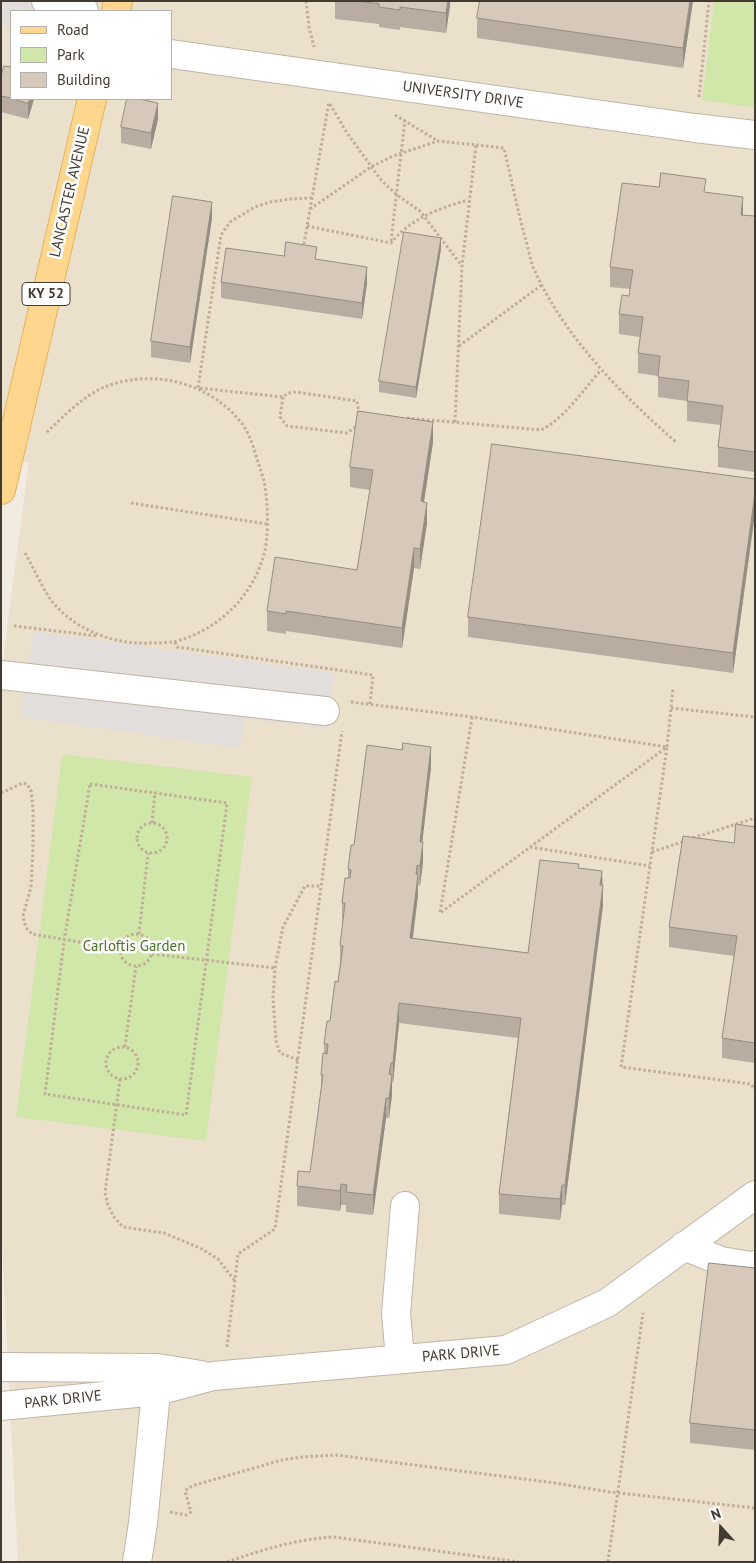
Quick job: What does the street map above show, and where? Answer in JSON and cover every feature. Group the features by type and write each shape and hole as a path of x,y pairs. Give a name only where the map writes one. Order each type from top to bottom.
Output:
{"main road":[{"name":"LANCASTER AVENUE","path":"1,490 92,100"}],"street":[{"path":"46,1 80,10"},
{"name":"UNIVERSITY DRIVE","path":"172,54 755,135"},
{"path":"1,675 338,712"},
{"name":"PARK DRIVE","path":"1,1406 157,1379 218,1376 506,1350 606,1303 755,1195"},
{"path":"400,1359 396,1313 405,1206"},
{"path":"684,1246 721,1261 755,1265"},
{"name":"PARK DRIVE","path":"1,1367 157,1379"},
{"path":"137,1562 143,1523 157,1379"}],"path":[{"path":"699,97 710,1"},
{"path":"329,102 339,102"},
{"path":"329,102 347,133 381,180 397,195 420,211 462,266"},
{"path":"303,251 329,102"},
{"path":"391,113 438,141"},
{"path":"391,243 405,120"},
{"path":"310,209 371,167 402,152 438,141 504,148 533,266 559,315 601,370 635,407 677,443"},
{"path":"454,423 462,266 468,200 476,145"},
{"path":"198,388 221,235 230,222 255,207 270,202 312,198"},
{"path":"391,243 400,231 424,217 468,200"},
{"path":"307,226 391,243"},
{"path":"458,346 542,284"},
{"path":"400,417 541,430 561,416 601,370"},
{"path":"14,626 143,644 175,642 202,631 221,620 240,601 254,579 264,554 267,524 265,485 252,444 241,421 223,404 198,388 183,382 156,379 126,381 99,390 71,409 46,433"},
{"path":"198,388 283,397"},
{"path":"296,392 357,402 358,421 354,428 347,433 288,426 280,417 283,397 288,393 296,392"},
{"path":"359,413 366,413"},
{"path":"131,504 267,524"},
{"path":"25,553 55,605 78,625 101,637"},
{"path":"175,642 177,647 373,676 370,704"},
{"path":"673,688 667,747 621,1067 751,1084 755,1090"},
{"path":"218,1376 238,1254 275,1229 322,886 338,712 370,704 472,717 667,747"},
{"path":"671,708 755,717"},
{"path":"472,717 440,913 667,747"},
{"path":"1,793 23,783 31,791 33,848 31,886 23,916 26,928 32,934 64,941 120,949"},
{"path":"90,784 155,792 227,803 186,1115 45,1094 64,941 90,784"},
{"path":"152,823 155,792"},
{"path":"652,852 755,818"},
{"path":"158,824 165,831 167,841 162,849 148,853 143,851 137,844 137,834 142,825 158,824"},
{"path":"530,847 650,866"},
{"path":"139,934 148,853"},
{"path":"298,1060 280,1053 276,1041 273,998 275,968 283,927 305,886 322,886"},
{"path":"139,934 148,939 151,944 152,954 146,963 136,966 126,963 120,954 120,949 124,939 128,936 139,934"},
{"path":"152,954 275,968"},
{"path":"125,1047 136,966"},
{"path":"125,1047 134,1053 138,1062 134,1073 120,1079 111,1075 108,1071 106,1060 107,1056 115,1049 125,1047"},
{"path":"120,1079 105,1193 114,1217 123,1227 164,1233 200,1248 218,1259 235,1281"},
{"path":"608,1562 643,1313"},
{"path":"166,1512 186,1515 191,1512 186,1491 195,1485 282,1460 302,1456 336,1455 618,1493 755,1508"},
{"path":"227,1562 276,1546 311,1538 334,1536 519,1562"}],"shaded area":[{"path":"1,1 755,1 755,1562 18,1562 1,1226 1,686 29,462 1,461"},
{"path":"1,1 64,1 62,10 10,10 10,26 1,24"},
{"path":"34,631 334,673 326,729 245,718 240,748 21,717"}],"green space":[{"path":"714,1 755,1 755,108 702,100"},
{"name":"Carloftis Garden","path":"62,754 252,777 206,1141 16,1117"}],"building":[{"path":"356,1 448,1 446,13 400,7 400,10 379,7 379,4"},
{"path":"480,1 690,1 683,48 477,18"},
{"path":"4,66 10,67 10,98 1,96 1,77"},
{"path":"17,100 30,100 28,103"},
{"path":"127,100 144,100 158,103 151,133 121,127"},
{"path":"661,173 706,179 704,192 743,197 741,215 755,216 755,452 718,447 723,406 687,401 689,381 658,377 660,356 638,353 643,317 619,314 622,295 629,296 633,270 610,267 622,183 659,187"},
{"path":"173,196 212,202 190,347 151,341"},
{"path":"404,232 441,238 416,387 379,381"},
{"path":"286,242 317,247 315,259 367,267 362,303 221,282 226,248 284,256"},
{"path":"358,411 433,422 421,501 427,503 420,549 414,548 402,628 286,611 286,614 267,611 275,557 357,570 373,470 350,467"},
{"path":"492,444 755,479 755,493 733,653 468,617"},
{"path":"403,743 431,747 420,842 423,842 420,866 417,865 416,874 418,875 410,938 528,953 540,860 579,864 578,868 602,871 600,885 603,885 565,1185 562,1185 560,1199 499,1194 521,1018 399,1003 393,1063 391,1063 389,1074 392,1075 389,1098 386,1098 373,1195 346,1192 347,1185 341,1184 340,1191 297,1186 298,1171 310,1172 323,1075 321,1075 323,1053 327,1054 328,1044 324,1044 327,1021 330,1021 335,981 338,982 343,946 340,945 345,903 342,903 345,878 350,878 351,870 348,869 351,845 354,845 367,745 402,750"},
{"path":"736,824 755,827 755,1043 722,1038 737,936 669,927 683,836 734,843"},
{"path":"709,1263 755,1268 755,1430 690,1423"}]}
